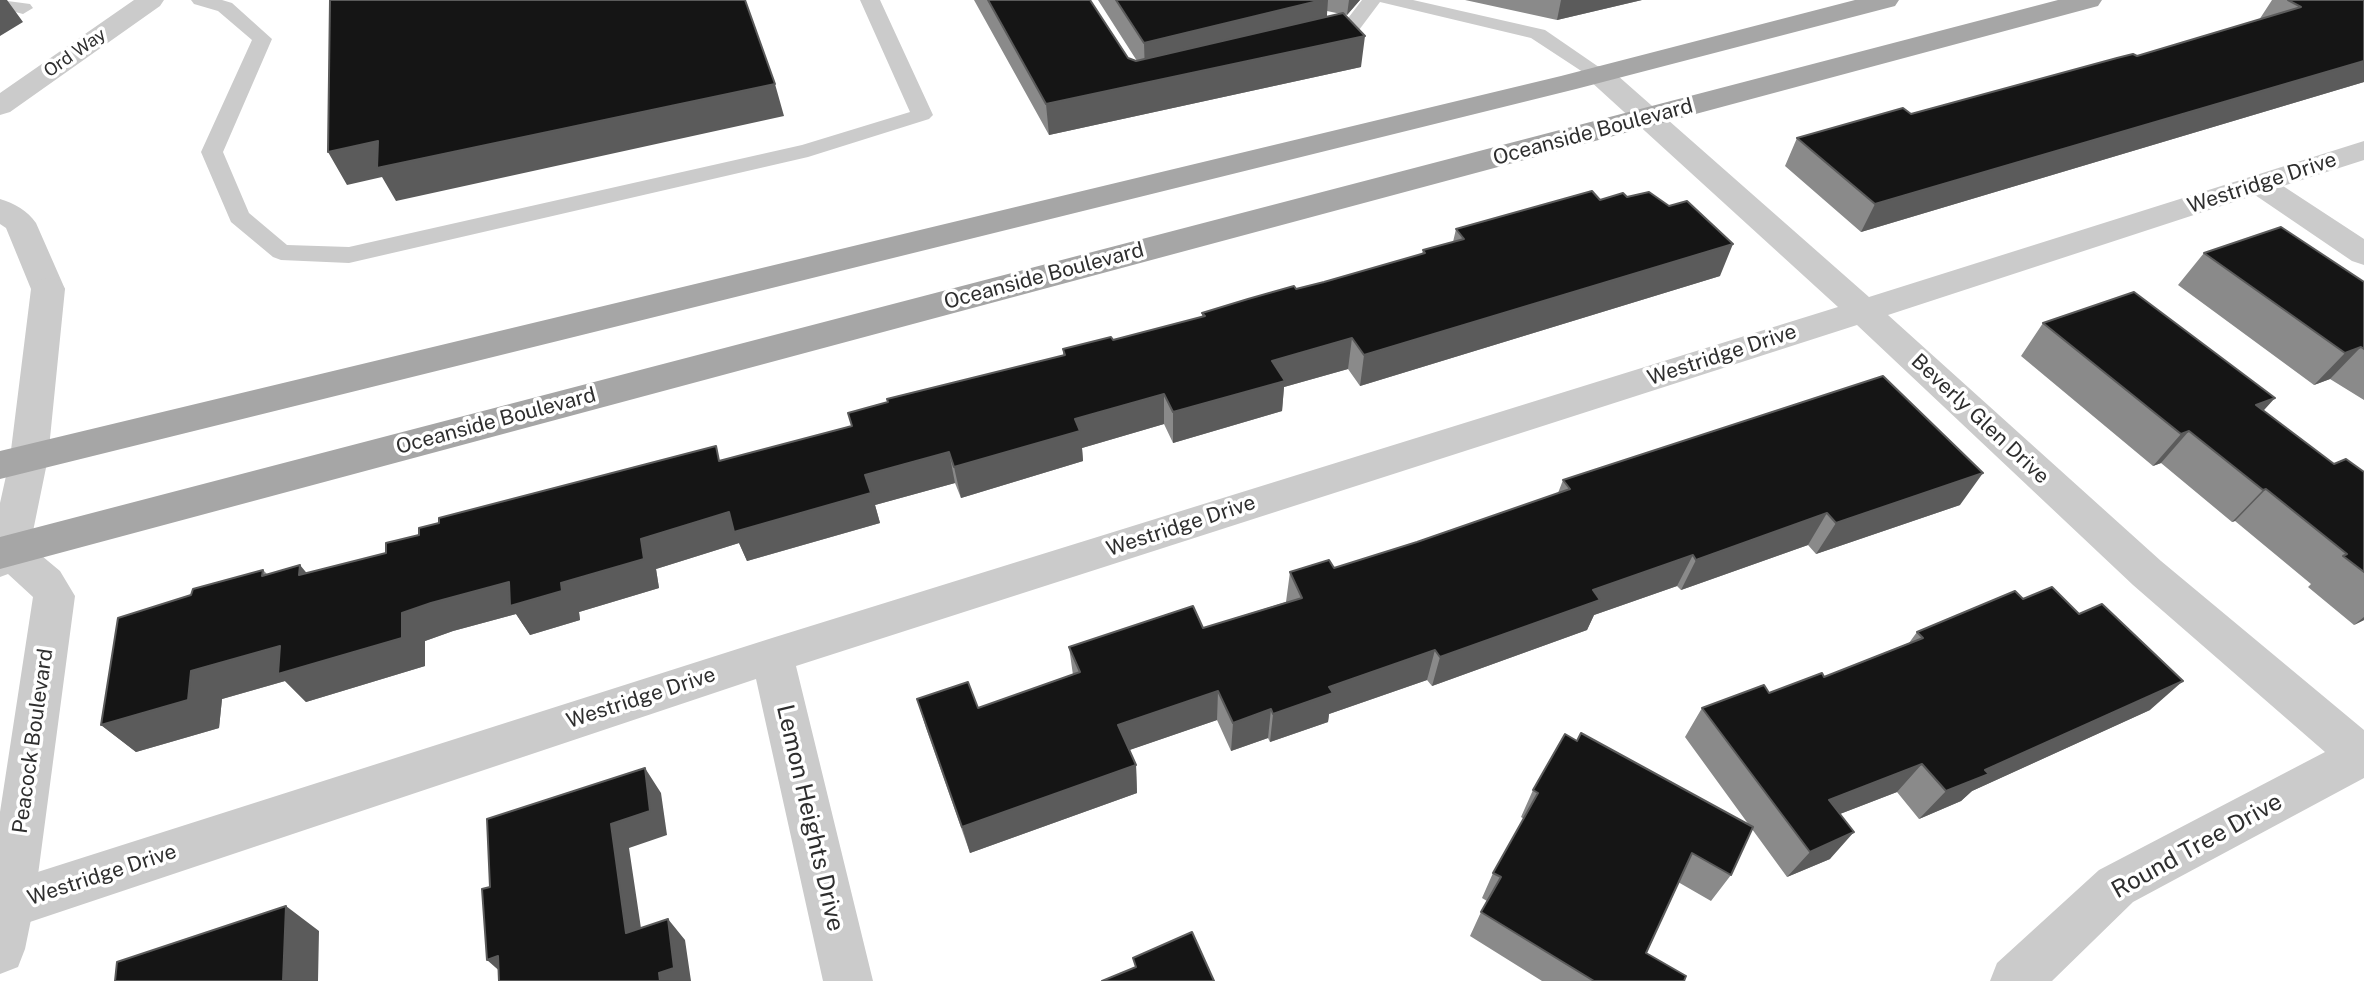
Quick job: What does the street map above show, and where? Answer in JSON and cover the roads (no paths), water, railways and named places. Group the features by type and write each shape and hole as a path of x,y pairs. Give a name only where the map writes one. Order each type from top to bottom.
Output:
{"main road":[{"path":"14,462 1599,74 1886,0"},
{"name":"Oceanside Boulevard","path":"3,555 2089,0"}],"street":[{"name":"Ord Way","path":"0,106 150,0"},
{"name":"Beverly Glen Drive","path":"1599,74 1863,311 2147,573 2362,757"},
{"name":"Westridge Drive","path":"5,906 772,656 2364,150"},
{"path":"2259,184 2364,254"},
{"path":"0,209 20,223 48,289 14,462 3,555"},
{"name":"Peacock Boulevard","path":"0,949 54,596 47,583 3,555"},
{"name":"Lemon Heights Drive","path":"772,656 849,981"},
{"name":"Round Tree Drive","path":"2015,981 2116,886 2362,757"}],"lane":[{"path":"201,0 225,7 262,39 212,152 239,217 281,252 349,255 808,150 922,115 870,0"},
{"path":"1307,43 1346,34 1372,0"},
{"path":"1388,0 1538,34 1599,74"},
{"path":"0,2 23,8"},
{"path":"1326,19 1353,25"}]}
